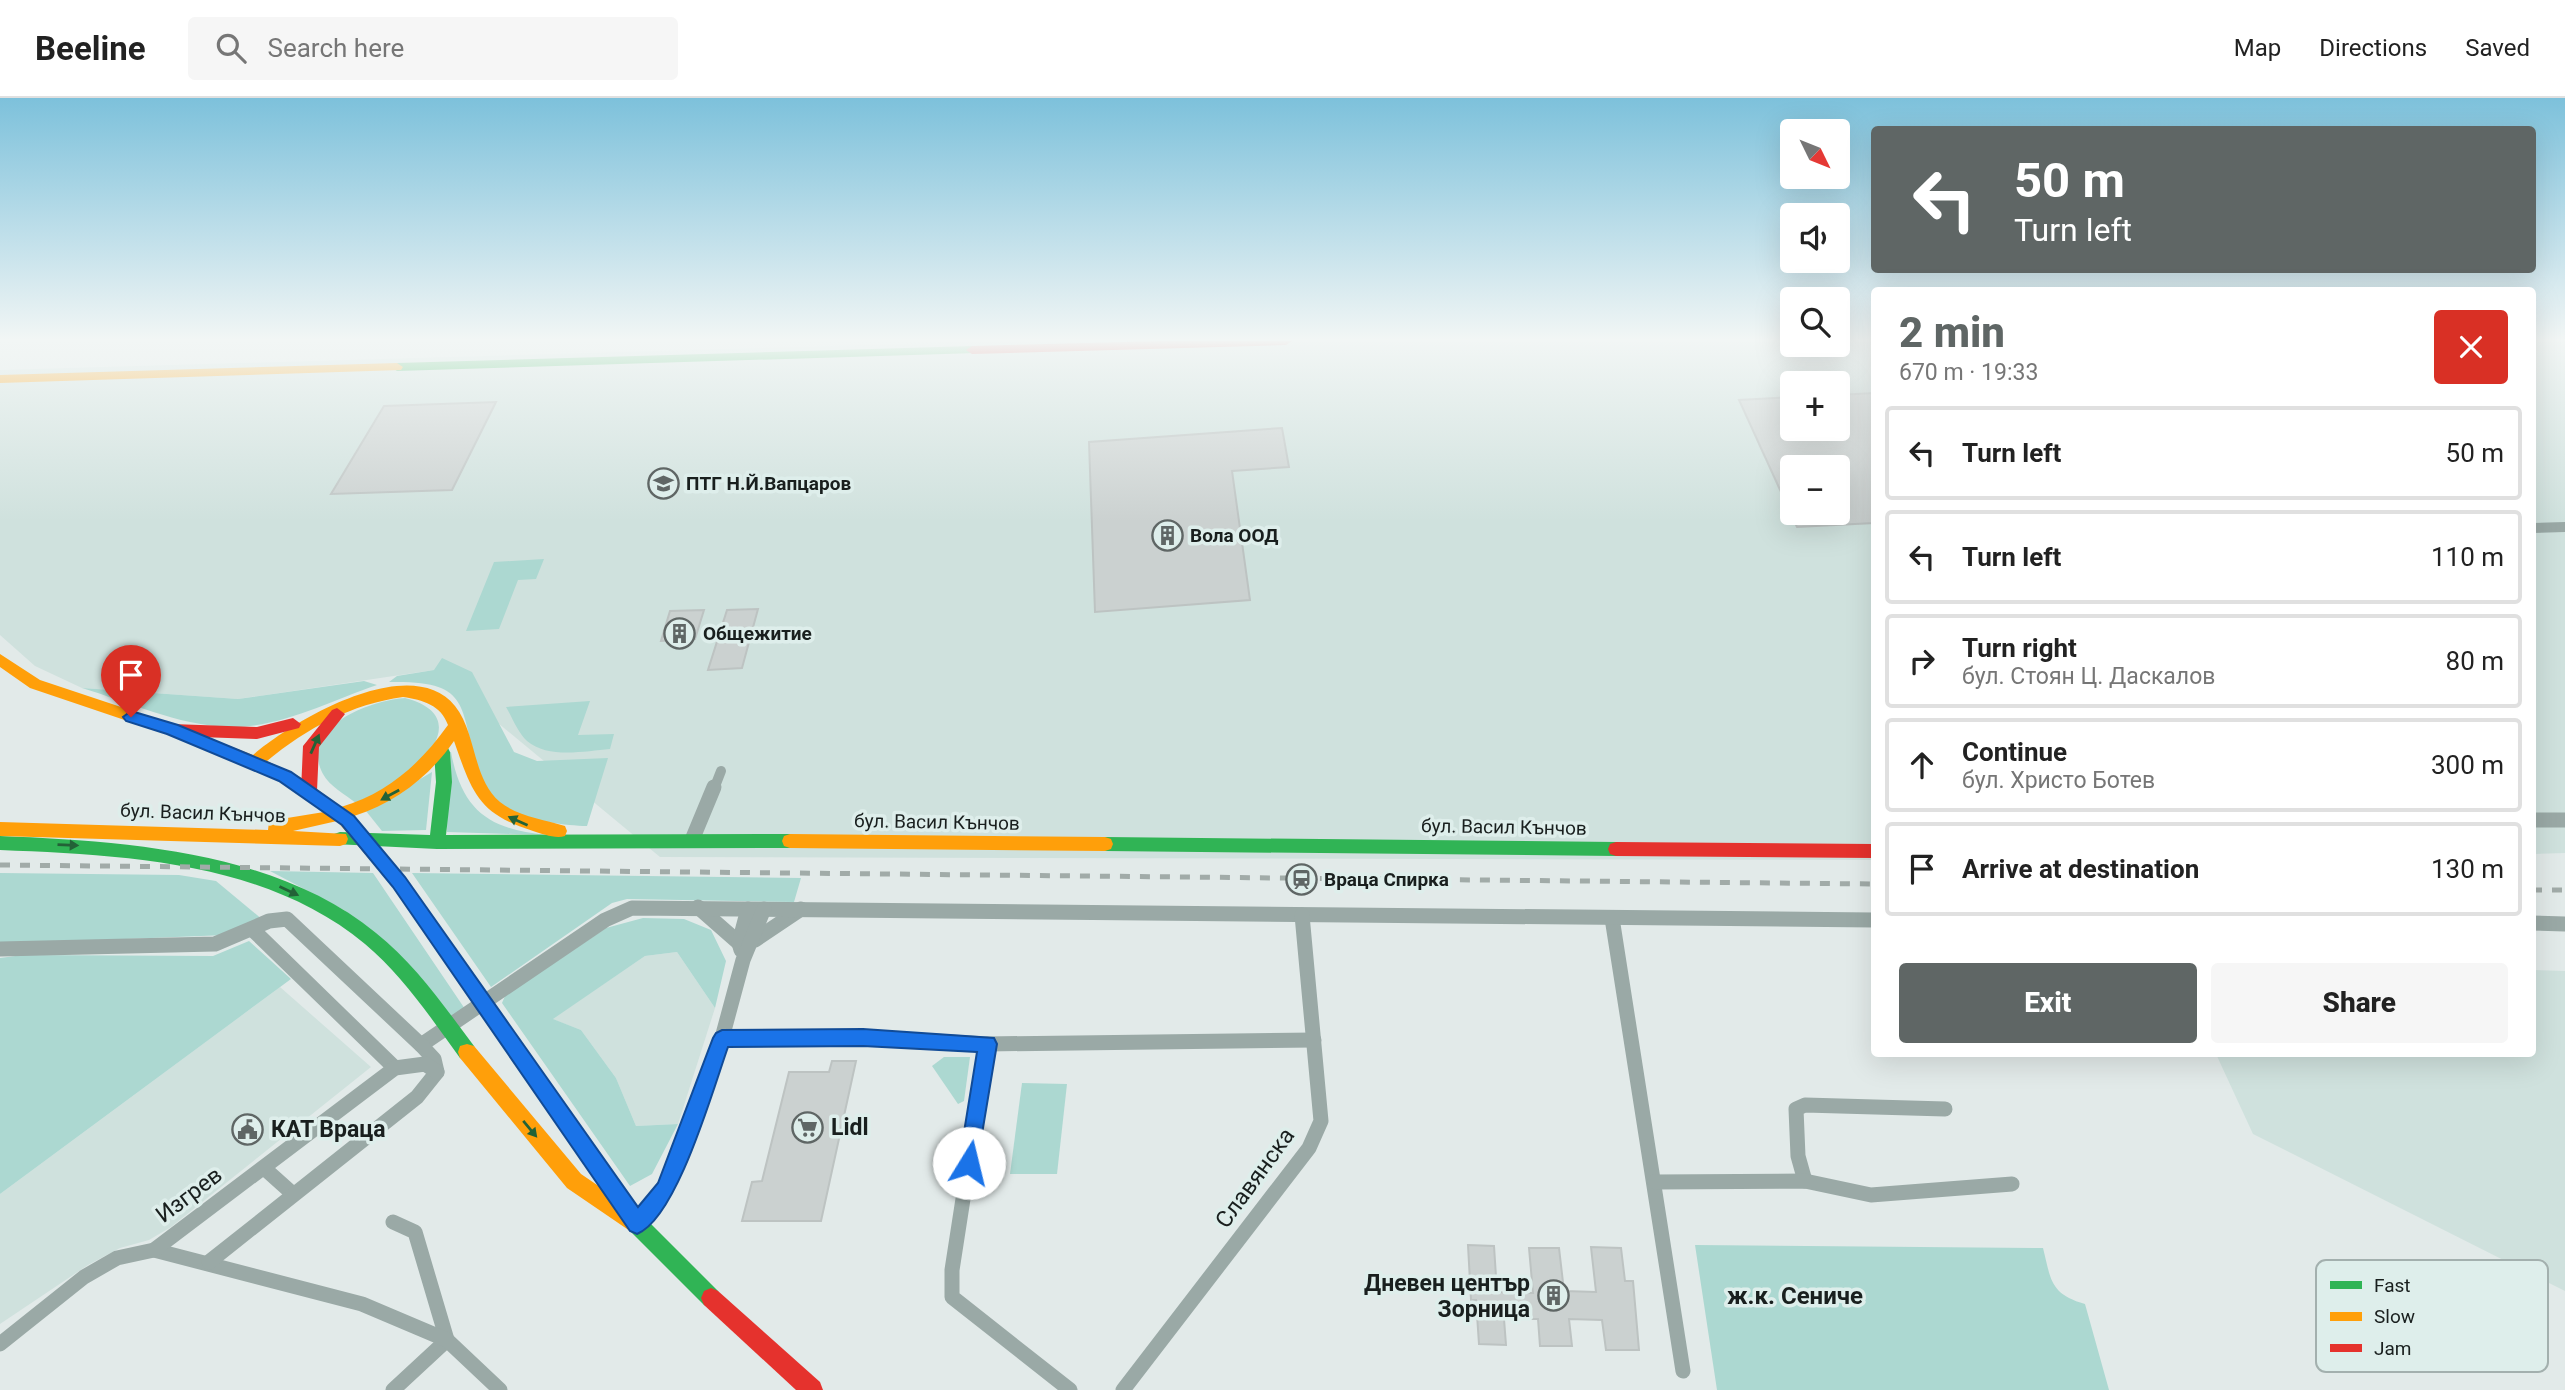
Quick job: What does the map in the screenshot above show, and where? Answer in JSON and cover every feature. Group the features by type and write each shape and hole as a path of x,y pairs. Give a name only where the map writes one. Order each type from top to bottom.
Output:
{"main road":[{"path":"0,659 35,684 172,730 255,762 314,794 348,821 384,861 637,1224 715,1302 813,1390"},
{"path":"172,730 257,733 381,695 419,692 439,700 447,708 477,793 498,811 524,825 608,840"},
{"path":"255,762 277,741 301,726 344,708"},
{"path":"314,794 311,746 329,721 344,708"},
{"path":"200,832 313,824 384,799 405,786 442,752 455,728"},
{"path":"437,842 444,782 442,752"},
{"name":"бул. Васил Кънчов","path":"0,829 200,832 325,840 437,842 692,840 1871,851"},
{"path":"0,843 115,848 179,856 247,874 303,898 352,925 397,961 436,1008 486,1078 574,1181 637,1224"}],"street":[{"path":"2536,528 2565,527"},
{"path":"692,840 721,771"},
{"path":"2536,820 2565,820"},
{"path":"698,907 746,942"},
{"path":"421,1045 605,920 632,908 1871,920"},
{"path":"637,1224 666,1189 722,1038 743,960 748,909"},
{"path":"746,942 764,909"},
{"path":"746,942 801,909"},
{"name":"Славянска","path":"1123,1390 1309,1148 1321,1121 1302,915"},
{"path":"1612,918 1683,1371"},
{"path":"0,949 215,944 275,919 292,921 421,1045 434,1059 437,1072"},
{"path":"2536,923 2565,924"},
{"path":"253,930 395,1069 425,1064 437,1072"},
{"path":"722,1038 863,1037 987,1044 1314,1040"},
{"path":"987,1044 952,1270 953,1297 1070,1390"},
{"name":"Изгрев","path":"0,1344 84,1277 117,1258 154,1250 395,1069"},
{"path":"209,1262 417,1097 437,1072"},
{"path":"1805,1181 1797,1143 1796,1109 1805,1105 1945,1109"},
{"path":"264,1168 293,1194"},
{"path":"1655,1182 1805,1181 1871,1195 2012,1184"},
{"path":"393,1222 415,1233 447,1340"},
{"path":"154,1250 209,1262 362,1304 447,1340 500,1390"},
{"path":"393,1390 447,1340"}],"shaded area":[{"path":"0,401 1780,401 1780,441 1850,441 1850,401 1871,401 1871,860 660,857 434,670 238,699 82,688 35,666 0,635"},
{"path":"2536,401 2565,401 2565,853 2536,854"},
{"path":"677,952 715,1008 678,1124 636,1126 616,1078 581,1030 552,1019 645,956"},
{"path":"2536,970 2565,971 2565,1291 2548,1282 2548,1260 2503,1260 2253,1134 2217,1057 2536,1057"},
{"path":"280,987 371,1067 171,1227 149,1240 120,1248 88,1265 0,1324 0,1194"}],"green space":[{"path":"544,559 536,579 518,580 499,629 466,631 494,562"},
{"path":"442,658 472,672 514,752 537,761 608,758 587,826 533,819 519,815 496,802 485,788 464,716 450,693 437,686 389,682 397,676 434,670"},
{"path":"364,681 377,685 284,719 265,724 227,727 190,722 82,688 238,699"},
{"path":"405,698 434,713 438,734 434,745 399,782 356,803 333,786 323,774 318,757 320,743 329,730 342,719 374,704"},
{"path":"590,701 578,735 614,734 610,749 556,752 536,747 521,734 506,707"},
{"path":"448,752 451,752 462,789 481,813 509,828 546,835 447,832"},
{"path":"432,772 426,830 382,831 366,811"},
{"path":"270,871 373,873 465,1009 453,1018 344,910"},
{"path":"0,873 179,875 216,881 263,920 226,935 0,944"},
{"path":"412,873 801,878 794,902 627,899 612,903 491,987"},
{"path":"643,918 684,919 711,930 726,961 715,1008 677,952 645,956 553,1019 581,1030 616,1078 636,1126 678,1124 652,1174 630,1186 502,1003 505,996 606,928"},
{"path":"249,941 291,979 0,1194 0,958 23,955 213,956"},
{"path":"944,1057 970,1057 964,1101 958,1104 932,1066"},
{"path":"1022,1083 1067,1084 1057,1174 1010,1174"},
{"path":"1695,1245 2043,1248 2048,1269 2058,1290 2065,1296 2085,1304 2109,1390 1717,1390"}],"building":[{"path":"1740,401 1780,401 1780,441 1850,441 1850,401 1871,401 1871,523 1850,524 1850,455 1780,455 1780,490"},
{"path":"496,402 452,490 331,494 384,406"},
{"name":"Вола ООД","path":"1282,428 1289,467 1232,471 1250,600 1095,612 1089,442"},
{"path":"1796,525 1836,525 1797,527"},
{"name":"Общежитие","path":"758,609 742,668 708,670 727,610"},
{"path":"704,610 695,639 661,641 670,611"},
{"name":"Lidl","path":"832,1061 856,1061 821,1221 742,1221 752,1182 762,1181 789,1072 829,1072"},
{"name":"Дневен център Зорница","path":"1468,1245 1494,1246 1497,1292 1533,1293 1529,1248 1559,1248 1564,1291 1596,1292 1591,1247 1621,1248 1625,1281 1633,1281 1639,1350 1606,1350 1602,1320 1569,1319 1572,1346 1540,1346 1538,1319 1504,1319 1506,1345 1479,1344 1476,1300 1471,1300"}],"railway":[{"path":"0,865 1871,884"},
{"path":"2536,890 2565,890"}],"traffic: fast":[{"path":"437,842 444,782 442,752"},
{"path":"340,839 437,842 790,841"},
{"path":"0,843 149,854 220,868 292,893 348,923 378,945 414,983 467,1052"},
{"path":"1105,844 1616,849"},
{"path":"459,968 637,1224 711,1298"}],"traffic: slow":[{"path":"0,659 35,684 172,730 255,762 296,782 348,821 399,882 459,968"},
{"path":"255,762 293,733 347,705 376,695 403,692 427,695 449,711 477,782 493,805 518,820 559,831"},
{"path":"275,827 330,817 378,800 419,771 438,752 455,728"},
{"path":"0,829 340,839"},
{"path":"790,841 1105,844"},
{"path":"467,1052 574,1181 637,1224"}],"traffic: jam":[{"path":"309,791 311,746 337,714"},
{"path":"172,730 257,733 293,724"},
{"path":"1616,849 1871,851"},
{"path":"711,1298 812,1390"}],"place":[{"name":"ПТГ Н.Й.Вапцаров","path":"663,483"},
{"name":"Вола ООД","path":"1167,535"},
{"name":"Общежитие","path":"680,633"},
{"name":"Враца Спирка","path":"1301,879"},
{"name":"Lidl","path":"808,1127"},
{"name":"КАТ Враца","path":"248,1129"},
{"name":"Дневен център Зорница","path":"1553,1296"}],"district":[{"name":"ж.к. Сениче","path":"1795,1296"}],"route":[{"path":"131,717 172,730 285,776 335,809 359,832 399,882 637,1224 666,1189 722,1038 863,1037 987,1044 969,1163"}]}
